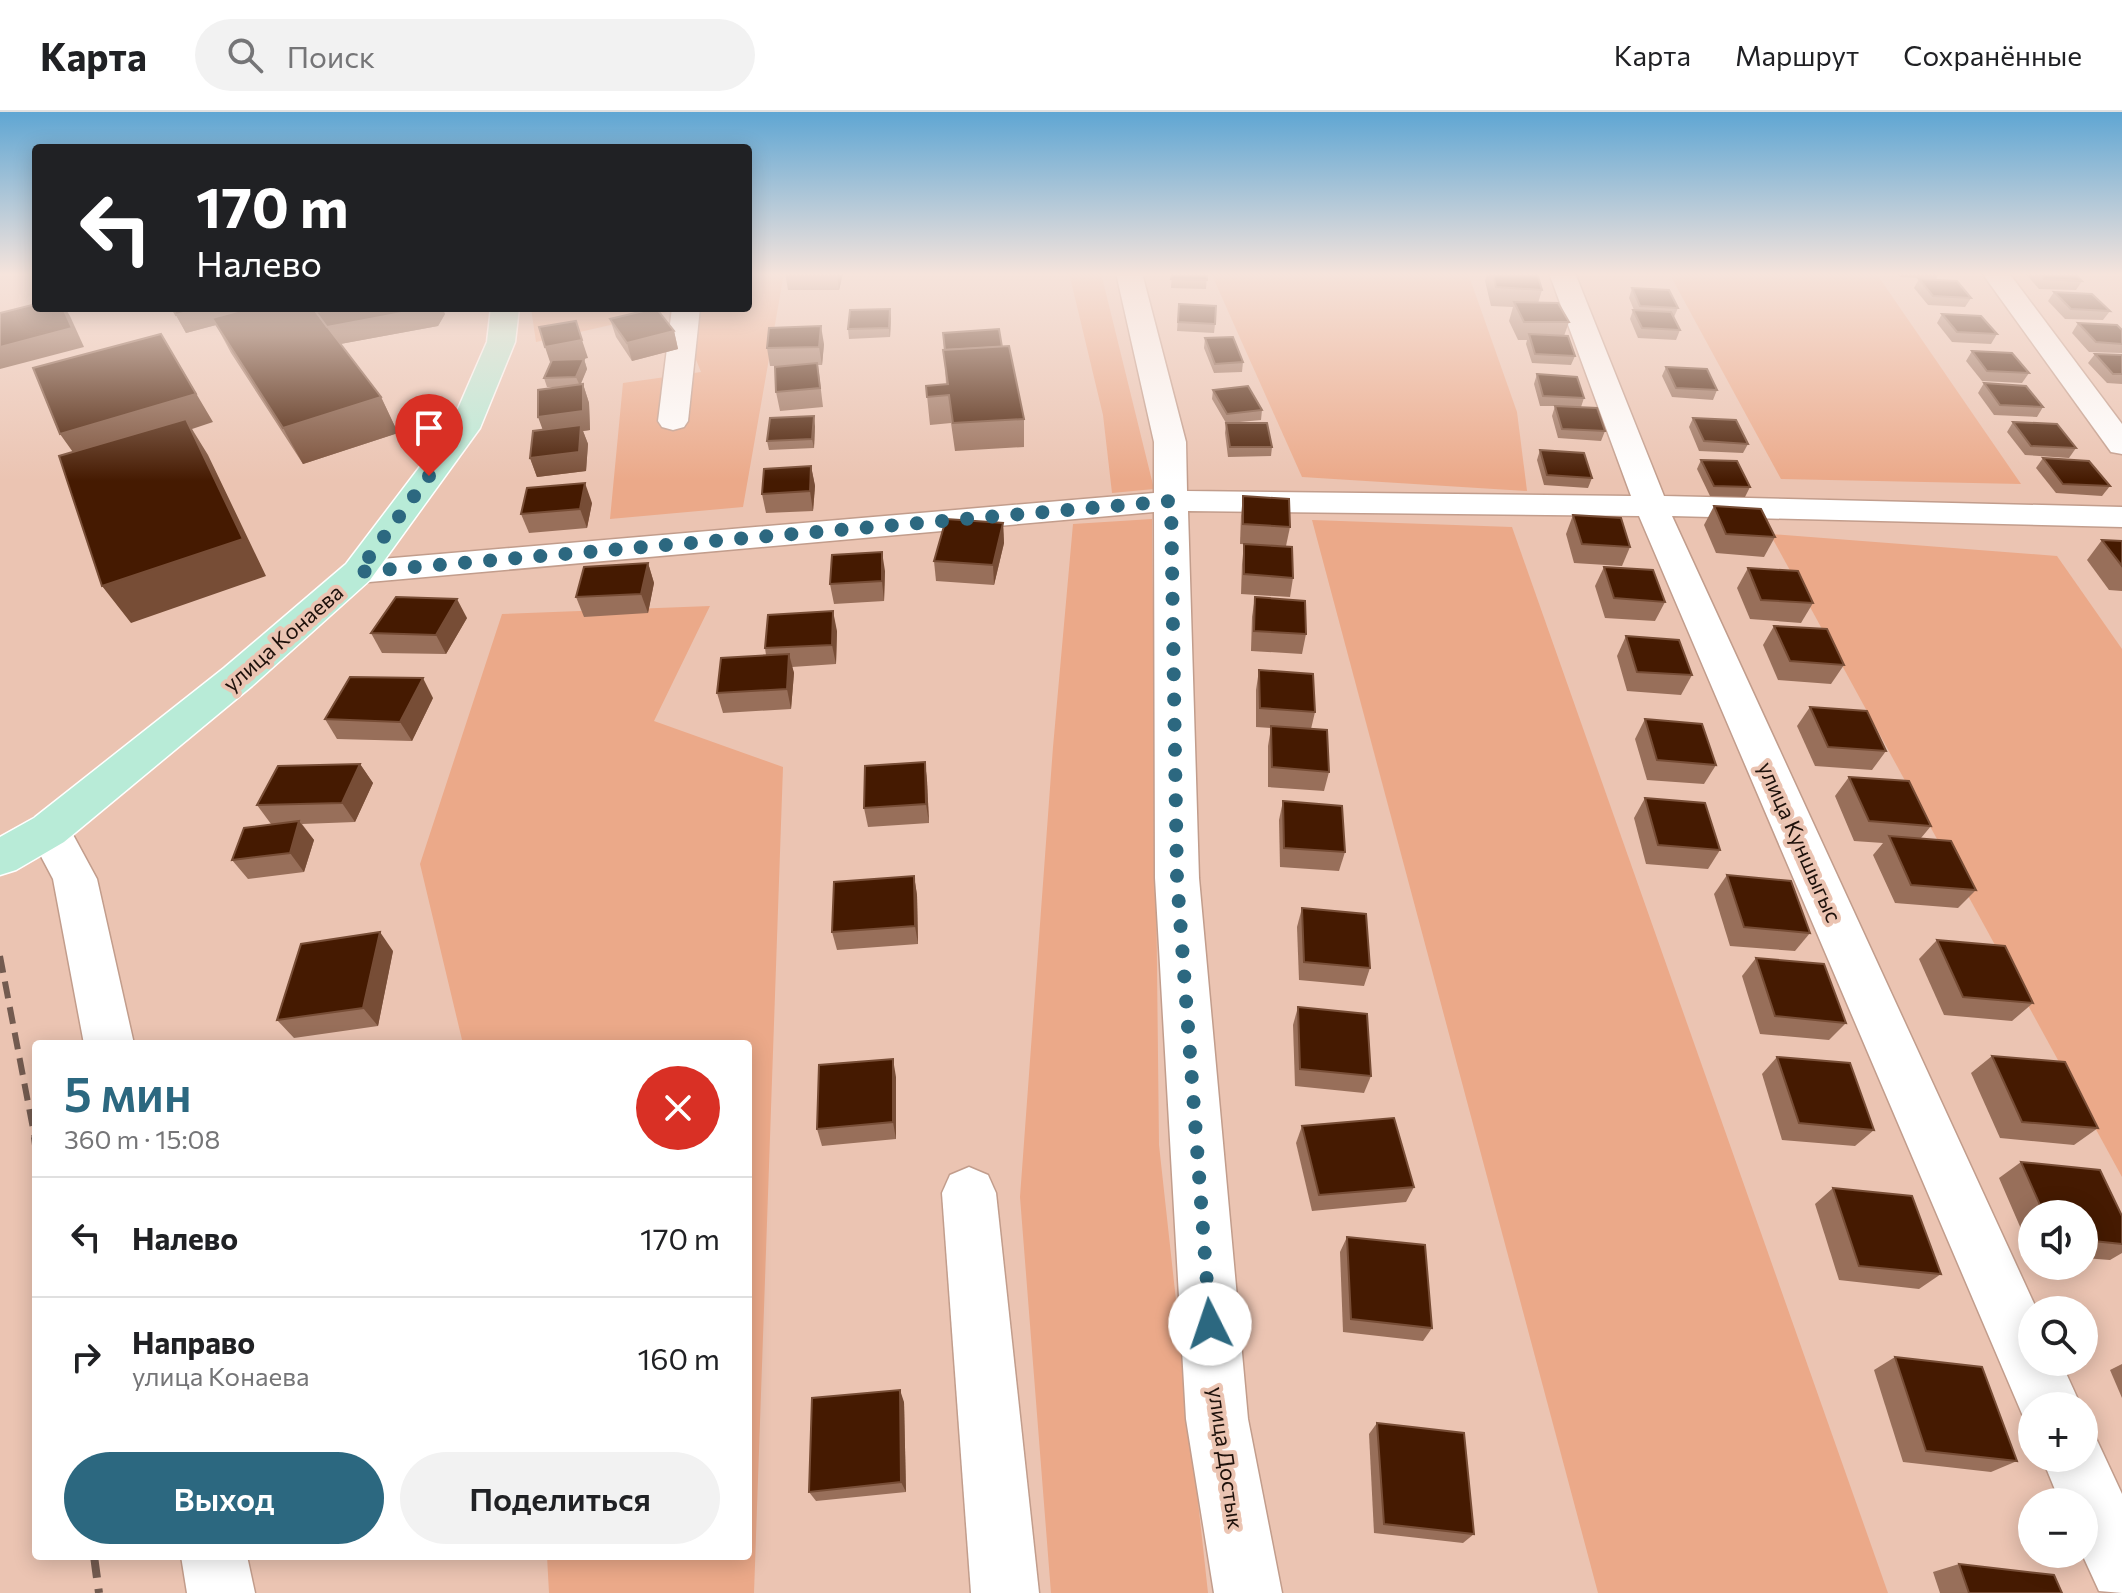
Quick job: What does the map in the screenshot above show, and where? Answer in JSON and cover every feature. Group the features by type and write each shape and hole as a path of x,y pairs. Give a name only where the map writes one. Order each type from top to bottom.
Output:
{"main road":[{"name":"улица Конаева","path":"0,858 49,830 238,677 358,572 465,428 501,342"}],"street":[{"path":"673,421 682,342"},
{"name":"улица Достык","path":"1146,342 1170,442 1177,878 1217,1419 1248,1593"},
{"name":"улица Куншыгыс","path":"1588,342 1651,506 2044,1392"},
{"path":"2046,342 2122,445"},
{"path":"358,572 1171,501 1651,506 2122,517"},
{"path":"49,830 75,879 108,1040"},
{"path":"969,1193 1005,1593"},
{"path":"2079,1472 2122,1568"},
{"path":"215,1560 221,1593"}],"shaded area":[{"path":"689,342 772,342 743,507 610,519 623,383 701,372"},
{"path":"1086,342 1118,342 1154,489 1112,493 1103,415"},
{"path":"1242,342 1492,342 1517,412 1527,491 1302,477"},
{"path":"1707,342 1923,342 2021,484 1781,479"},
{"path":"1152,519 1159,1145 1208,1593 1051,1593 1020,1197 1053,747 1073,524"},
{"path":"1312,520 1512,527 1888,1593 1598,1593"},
{"path":"1770,534 2057,556 2122,649 2122,1177"},
{"path":"710,606 654,721 783,767 754,1593 549,1593 547,1560 752,1560 752,1040 462,1040 420,864 502,614"}],"building":[{"path":"0,342 19,342 0,347"},
{"path":"130,342 166,342 196,394 60,434 33,368"},
{"path":"228,342 339,342 381,397 283,428"},
{"path":"544,342 571,342 545,347"},
{"path":"768,342 819,342 819,347 767,348"},
{"path":"944,342 1001,342 1002,347 945,350"},
{"path":"1207,342 1235,342 1243,362 1215,364"},
{"path":"1531,342 1570,342 1575,356 1535,354"},
{"path":"1009,346 1024,419 953,423 949,395 927,397 926,386 948,384 943,350"},
{"path":"1972,351 2012,353 2029,373 1987,371"},
{"path":"2095,354 2122,355 2122,374 2113,374"},
{"path":"584,359 576,377 544,378 552,360"},
{"path":"817,363 820,388 776,392 775,367"},
{"path":"1666,367 1707,369 1717,390 1676,388"},
{"path":"1537,374 1577,377 1584,398 1543,396"},
{"path":"1984,383 2026,386 2043,407 2000,405"},
{"path":"583,384 583,411 538,417 538,390"},
{"path":"1248,386 1262,410 1227,414 1213,390"},
{"path":"1555,406 1597,408 1605,431 1562,429"},
{"path":"814,416 812,439 767,441 770,418"},
{"path":"1693,418 1736,420 1748,444 1704,441"},
{"path":"186,419 243,539 102,586 59,456"},
{"path":"2013,422 2057,424 2076,448 2031,446"},
{"path":"1226,423 1267,423 1272,447 1230,447"},
{"path":"581,425 579,452 530,458 533,431"},
{"path":"1540,450 1584,453 1592,478 1547,475"},
{"path":"2043,458 2089,461 2110,486 2063,484"},
{"path":"1701,460 1737,461 1750,487 1714,486"},
{"path":"811,466 810,491 762,494 764,469"},
{"path":"585,483 580,509 521,514 527,488"},
{"path":"1243,496 1289,499 1290,527 1243,524"},
{"path":"1714,506 1761,509 1775,537 1726,534"},
{"path":"1573,515 1621,518 1630,547 1582,544"},
{"path":"946,519 1003,523 993,565 934,561"},
{"path":"2102,540 2122,541 2122,566"},
{"path":"1244,544 1292,547 1293,578 1244,574"},
{"path":"882,552 882,581 830,584 832,555"},
{"path":"648,563 641,594 576,597 584,567"},
{"path":"1604,567 1653,570 1665,602 1614,598"},
{"path":"1748,568 1798,571 1813,603 1761,600"},
{"path":"396,597 457,599 436,635 371,633"},
{"path":"1255,597 1305,601 1306,634 1254,631"},
{"path":"833,611 832,645 765,648 768,615"},
{"path":"1774,626 1827,629 1844,665 1790,661"},
{"path":"1626,636 1679,640 1692,675 1637,672"},
{"path":"789,654 787,689 717,693 721,658"},
{"path":"1259,670 1313,674 1315,712 1260,708"},
{"path":"350,677 423,678 400,722 325,719"},
{"path":"1810,707 1867,711 1886,751 1828,747"},
{"path":"1645,719 1702,724 1716,765 1657,760"},
{"path":"1271,726 1327,730 1329,772 1272,767"},
{"path":"925,762 926,804 864,808 865,766"},
{"path":"360,764 342,803 257,805 278,766"},
{"path":"1849,777 1909,781 1931,826 1869,821"},
{"path":"1645,798 1705,803 1720,850 1658,845"},
{"path":"1283,801 1342,806 1345,852 1284,848"},
{"path":"299,821 290,853 232,860 244,828"},
{"path":"1889,836 1951,841 1976,890 1911,885"},
{"path":"1727,875 1791,881 1810,933 1744,927"},
{"path":"914,876 915,926 832,932 834,882"},
{"path":"1302,908 1366,914 1370,968 1304,962"},
{"path":"380,932 363,1008 277,1020 301,944"},
{"path":"1937,940 2005,946 2033,1003 1963,997"},
{"path":"1756,958 1824,964 1846,1023 1775,1016"},
{"path":"1298,1007 1367,1014 1371,1076 1300,1069"},
{"path":"1992,1056 2065,1062 2098,1128 2022,1122"},
{"path":"1777,1057 1850,1063 1874,1130 1799,1123"},
{"path":"893,1059 893,1122 817,1129 819,1065"},
{"path":"1394,1118 1414,1187 1319,1195 1302,1126"},
{"path":"2021,1162 2100,1170 2122,1216 2122,1244 2098,1241 2098,1200 2038,1200"},
{"path":"1833,1188 1912,1196 1941,1274 1859,1266"},
{"path":"1347,1237 1425,1245 1432,1328 1351,1319"},
{"path":"1895,1357 1982,1367 2017,1461 1926,1451"},
{"path":"900,1390 901,1482 809,1492 812,1398"},
{"path":"1377,1423 1464,1433 1474,1534 1384,1524"},
{"path":"1959,1564 2054,1575 2062,1593 1969,1593"}],"railway":[{"path":"0,956 32,1123"},
{"path":"95,1560 99,1593"}],"route":[{"path":"429,476 358,572 1171,501 1177,878 1210,1324"}]}
